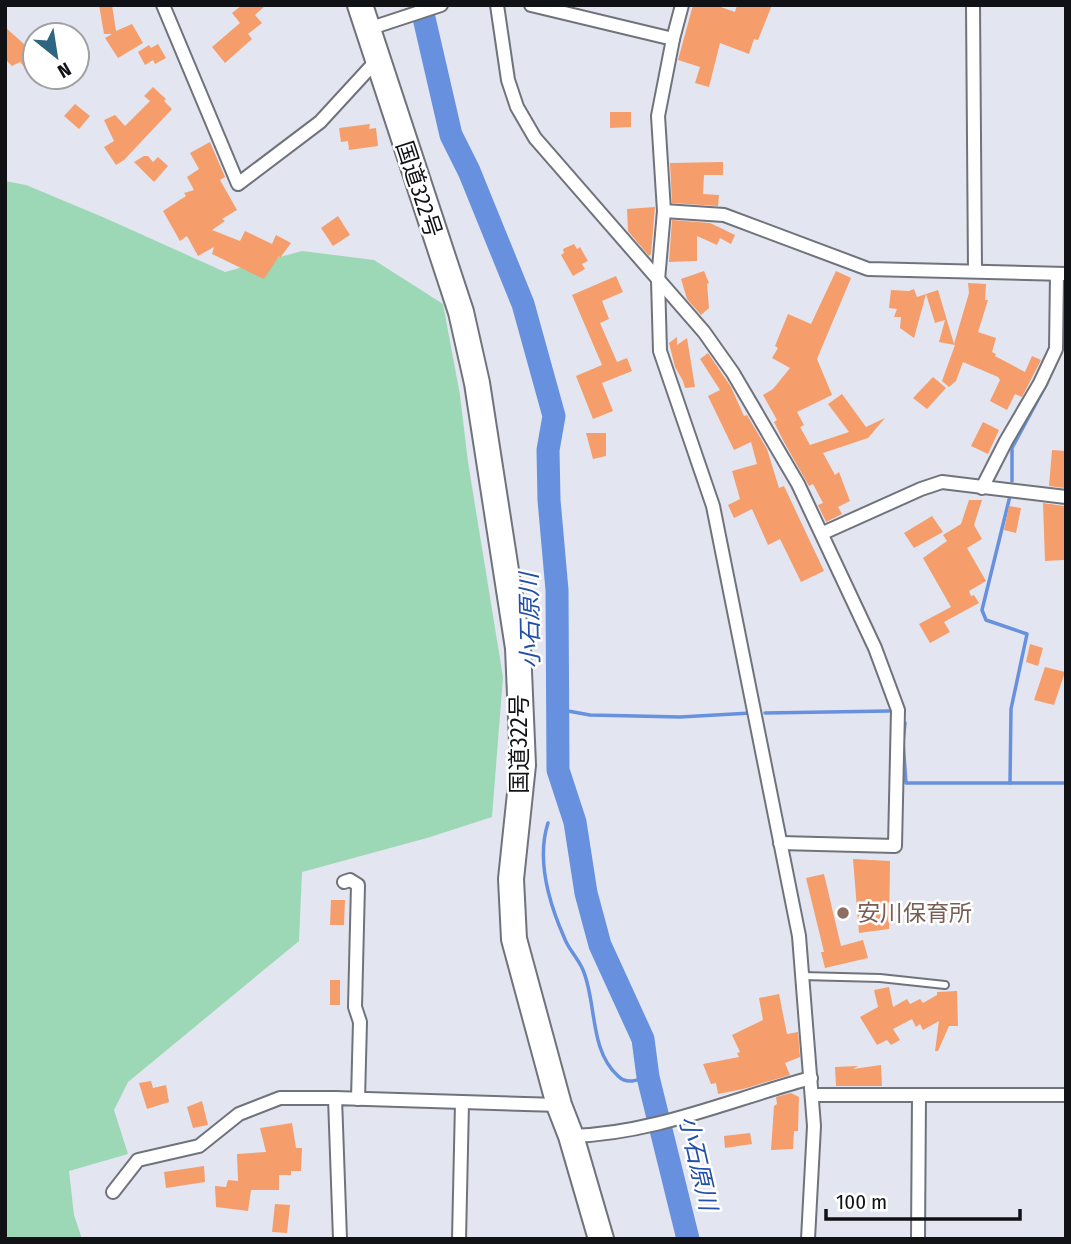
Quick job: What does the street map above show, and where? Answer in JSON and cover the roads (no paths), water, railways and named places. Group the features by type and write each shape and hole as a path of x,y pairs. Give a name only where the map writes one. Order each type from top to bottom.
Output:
{"highway":[{"name":"国道322号","path":"360,5 376,26 377,60 461,312 477,383 518,648 523,765 511,879 514,939 559,1105 571,1136 601,1239"}],"street":[{"path":"163,5 238,184 320,122 377,60"},
{"path":"376,26 442,5"},
{"path":"497,5 509,80 517,107 535,138 705,332 733,373 823,533 875,649 898,710 895,846 780,843"},
{"path":"532,5 673,39"},
{"path":"682,5 658,116 664,211 658,280 660,351 713,506 799,936 814,1126 808,1239"},
{"path":"973,5 975,271"},
{"path":"664,211 724,215 868,268 1061,274 1056,349 982,488"},
{"path":"823,533 942,482 1066,497"},
{"path":"344,882 350,880 358,885 355,1007 360,1022 358,1099"},
{"path":"571,1136 599,1135 713,1109 811,1078"},
{"path":"812,1095 1066,1095"},
{"path":"918,1239 919,1096"},
{"path":"113,1192 138,1160 199,1146 239,1114 280,1098 559,1105"},
{"path":"335,1098 340,1239"},
{"path":"459,1239 462,1103"}],"lane":[{"path":"802,976 880,978 944,985"}],"waterway":[{"name":"小石原川","path":"421,5 451,135 469,171 523,304 554,416 548,450 549,500 557,590 558,770 575,822 586,893 600,945 643,1039 648,1077 688,1239"},
{"path":"1012,481 1012,448 1047,383"},
{"path":"1010,496 982,610 986,620 1027,634 1011,709 1010,783"},
{"path":"557,709 590,715 680,717 751,713"},
{"path":"765,713 889,711"},
{"path":"905,723 903,741 906,783 1066,783"},
{"path":"548,823 543,852 546,882 566,941 583,970 602,1053 621,1079 632,1081 648,1077"}],"place":[{"name":"安川保育所","path":"843,913"}]}
